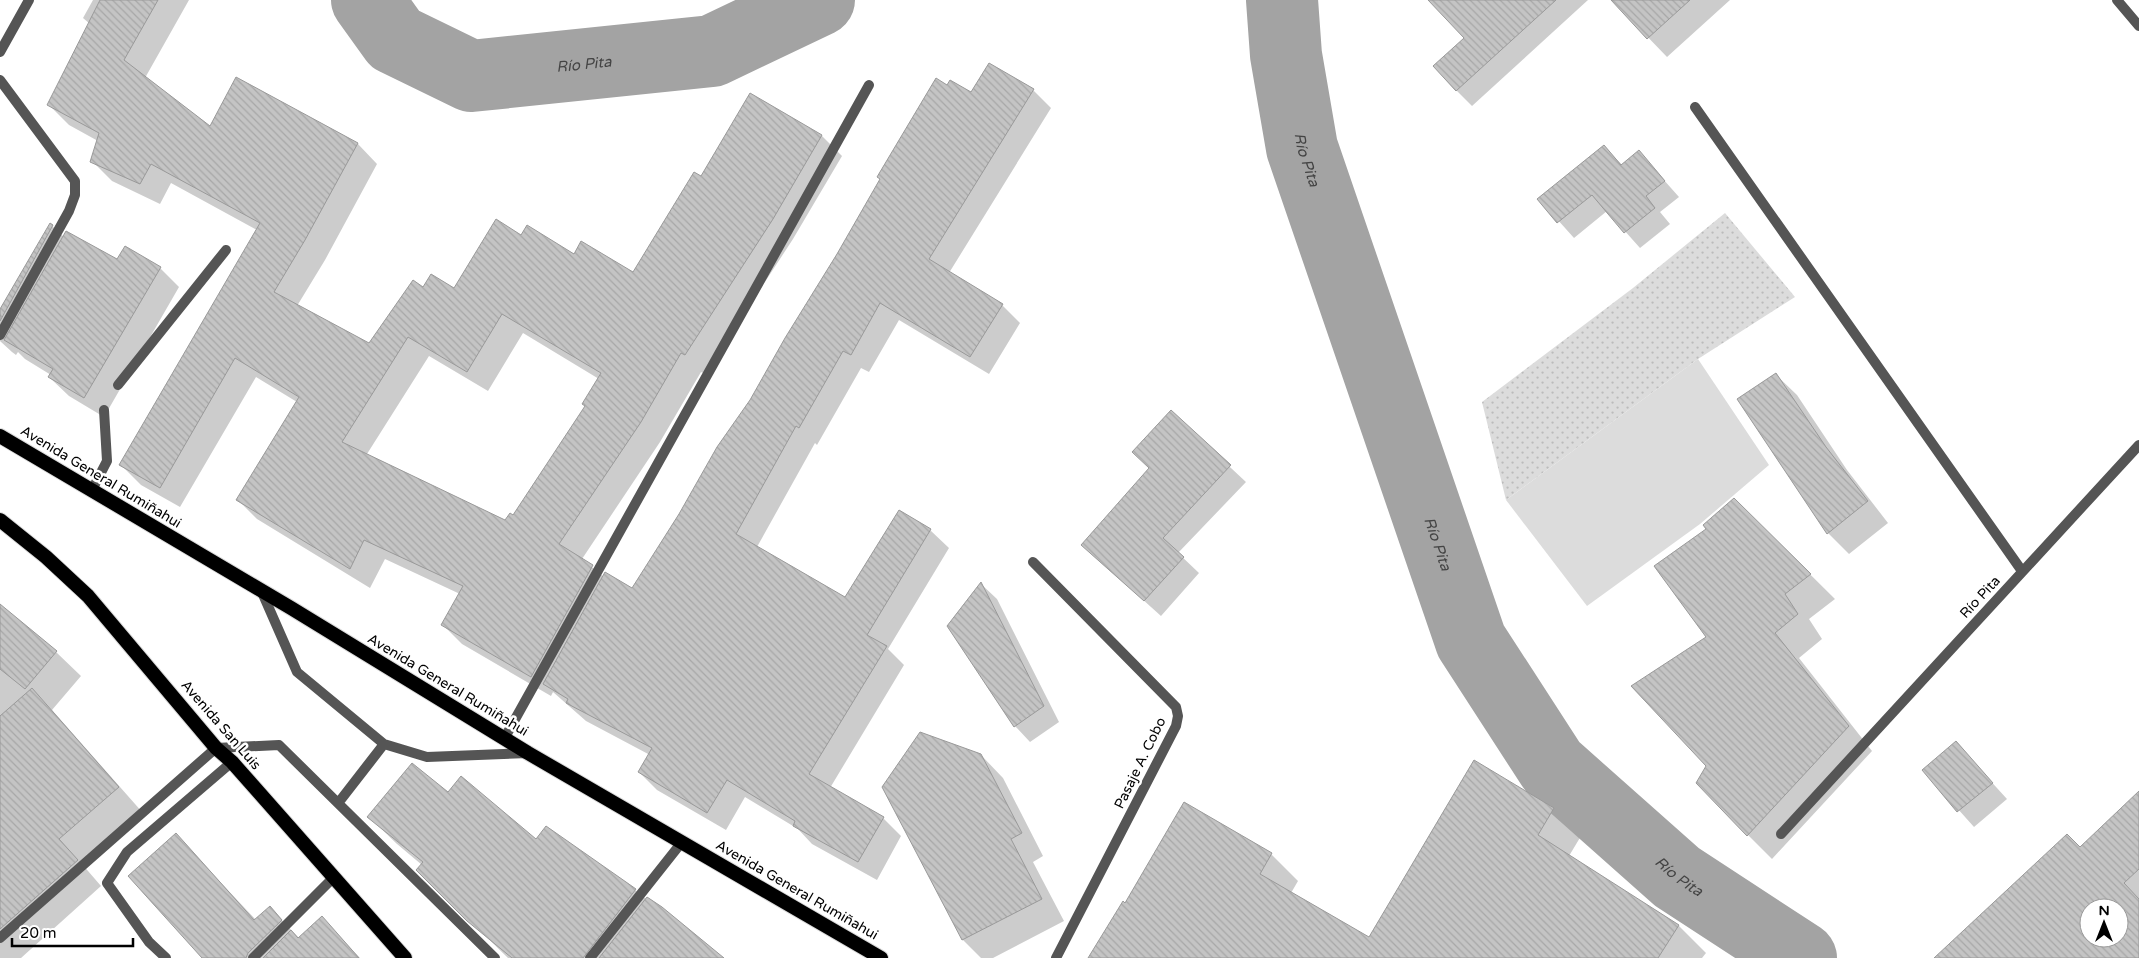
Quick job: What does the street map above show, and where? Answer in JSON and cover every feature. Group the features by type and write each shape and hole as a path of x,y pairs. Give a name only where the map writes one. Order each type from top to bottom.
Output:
{"highway":[{"name":"Avenida General Rumiñahui","path":"0,436 261,590 504,739 881,958"},
{"name":"Avenida San Luis","path":"2,521 88,596 216,748 232,762 405,958"}],"street":[{"path":"0,52 29,0"},
{"path":"2117,0 2139,26"},
{"path":"0,80 70,173 75,181 75,195 69,211 0,335"},
{"path":"504,739 869,85"},
{"path":"1695,107 2022,571"},
{"path":"118,385 226,250"},
{"path":"92,490 107,461 104,410"},
{"name":"Río Pita","path":"1781,834 2139,445"},
{"name":"Pasaje A. Cobo","path":"1033,562 1176,707 1178,716 1176,726 1056,958"},
{"path":"261,590 297,672 384,744 427,757 528,753"},
{"path":"339,802 384,744"},
{"path":"0,938 216,748 279,745 339,802 495,958"},
{"path":"166,958 149,942 107,883 127,852 232,762"},
{"path":"590,958 682,842"},
{"path":"253,958 333,878"}],"shaded area":[{"path":"1725,213 1795,297 1698,359 1506,500 1482,402 1633,288"},
{"path":"1698,359 1769,465 1700,524 1587,606 1506,500"}],"building":[{"path":"100,0 158,0 124,60 210,126 236,77 358,143 274,292 369,343 413,280 423,287 431,274 454,288 496,219 521,235 527,225 574,254 581,241 633,272 694,172 701,176 750,93 822,135 773,219 685,355 681,353 641,422 559,544 593,565 531,677 441,625 463,586 364,540 350,569 236,500 299,397 235,358 160,488 119,465 260,223 151,164 140,184 90,162 99,133 47,105","holes":["502,314 601,373 582,404 585,406 513,515 510,513 505,520 342,442 408,337 467,372"]},
{"path":"1428,0 1556,0 1456,91 1433,66 1464,38"},
{"path":"1611,0 1690,0 1647,39"},
{"path":"989,63 1034,89 929,259 1003,304 970,357 880,303 851,355 843,351 799,428 796,426 736,534 845,597 899,510 931,529 867,635 887,646 809,774 884,817 858,862 793,826 795,821 727,780 707,813 638,772 652,748 566,703 568,699 543,684 605,572 632,588 679,514 717,447 750,400 785,338 837,254 880,179 877,177 936,78 947,85 950,80 971,92"},
{"path":"1604,145 1621,165 1639,150 1665,181 1646,196 1655,208 1624,233 1592,195 1557,223 1537,199"},
{"path":"50,223 53,225 0,321 0,309"},
{"path":"66,231 117,259 125,246 161,267 84,398 48,377 53,369 4,340"},
{"path":"1776,373 1826,447 1868,501 1827,534 1737,399"},
{"path":"1171,410 1231,465 1163,538 1184,557 1144,601 1081,545 1149,468 1132,452"},
{"path":"1734,498 1811,574 1785,594 1798,614 1775,633 1849,726 1747,836 1696,783 1706,766 1631,686 1706,637 1654,566 1706,529 1703,525"},
{"path":"981,582 1044,706 1014,727 947,626"},
{"path":"0,604 57,651 25,689 0,669"},
{"path":"32,688 119,787 59,839 78,860 0,929 0,716"},
{"path":"920,732 981,754 1022,833 1011,839 1042,899 962,940 882,787"},
{"path":"1956,741 1993,783 1957,812 1922,770"},
{"path":"1474,760 1554,808 1538,835 1679,925 1658,958 1088,958 1123,901 1125,903 1184,802 1272,853 1260,874 1369,937"},
{"path":"412,763 448,792 461,776 536,839 546,826 636,889 583,958 512,958 467,921 416,870 423,862 367,817"},
{"path":"2139,791 2139,869 2124,883 2139,899 2139,958 1934,958 2067,834 2080,847"},
{"path":"176,833 254,920 270,906 282,920 248,953 246,958 202,958 128,876"},
{"path":"647,897 662,907 724,958 599,958"},
{"path":"322,916 359,958 263,958 291,930 298,938"}],"waterway":[{"name":"Río Pita","path":"367,0 395,39 471,76 712,51 819,0"},
{"name":"Río Pita","path":"1282,0 1286,55 1302,148 1471,641 1552,766 1677,877 1801,958"}]}
